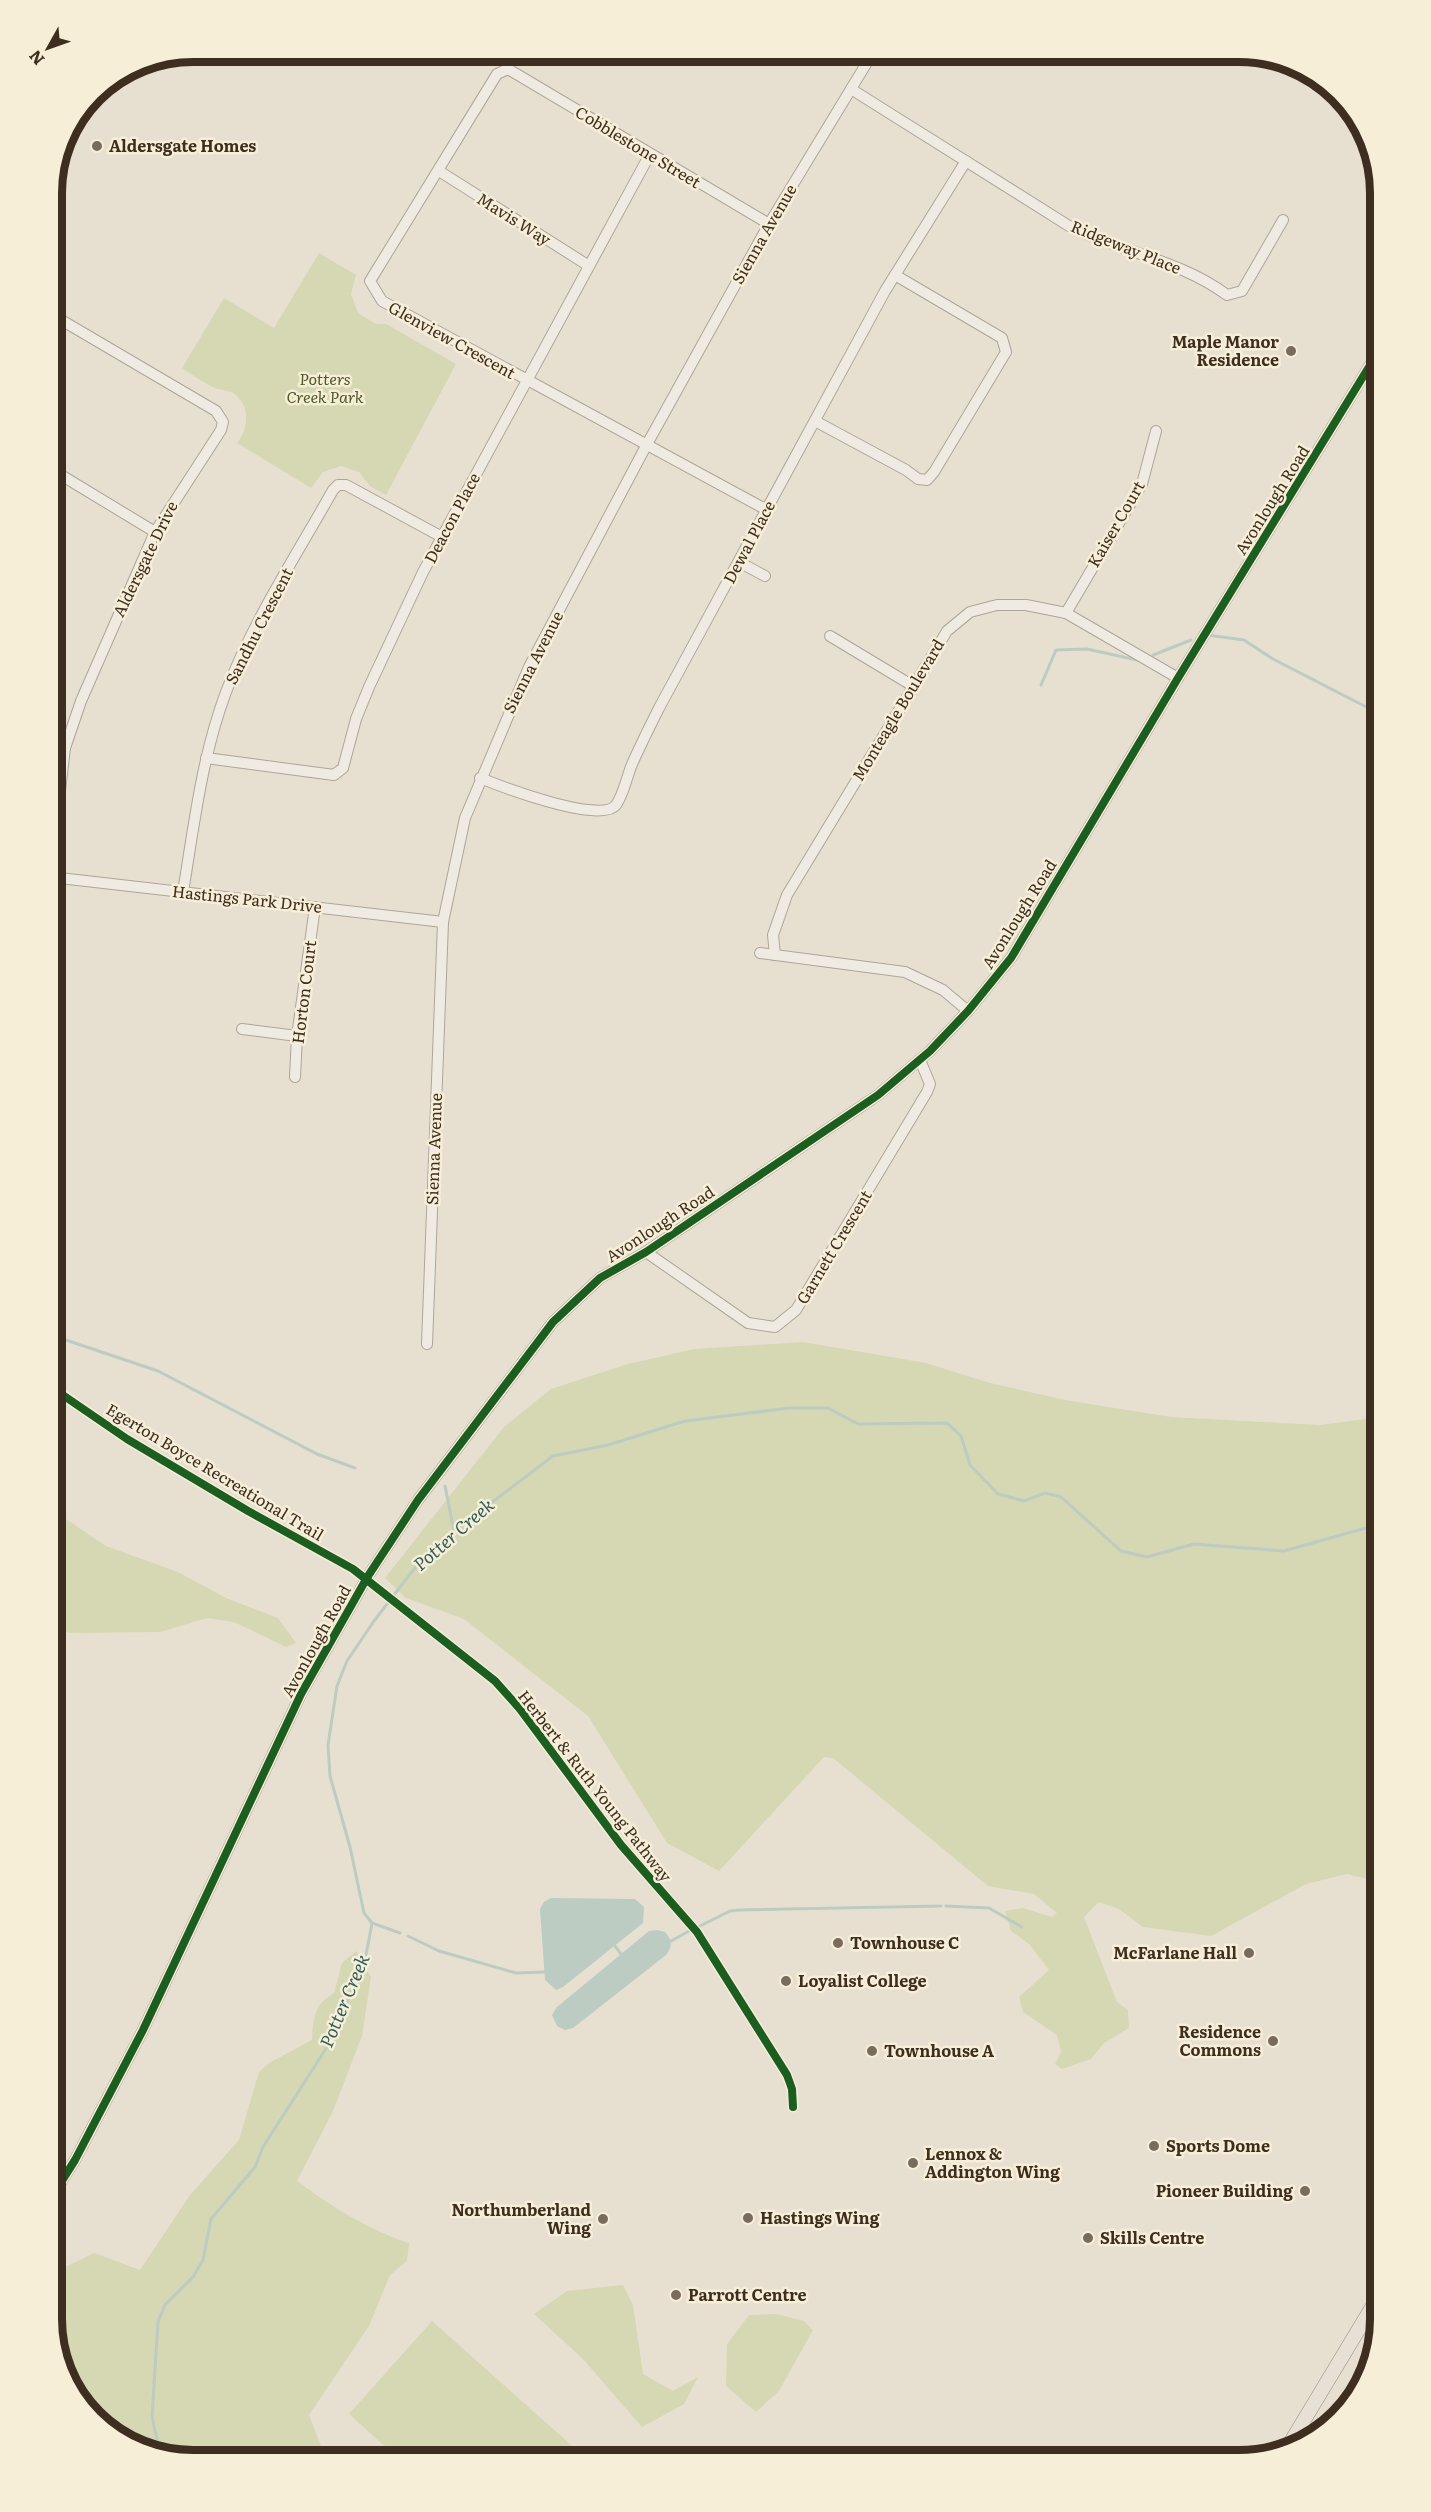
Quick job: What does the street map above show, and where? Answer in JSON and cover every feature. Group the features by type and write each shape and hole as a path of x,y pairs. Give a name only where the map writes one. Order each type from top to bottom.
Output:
{"main road":[{"path":"1293,2439 1370,2311"}],"street":[{"name":"Sienna Avenue","path":"427,1344 443,922 465,818 529,667 646,446 769,224 867,62"},
{"name":"Cobblestone Street","path":"508,69 769,224"},
{"name":"Glenview Crescent","path":"508,69 497,74 370,281 382,301 767,510"},
{"name":"Ridgeway Place","path":"851,89 1069,226 1090,237 1186,271 1227,295 1242,291 1283,220"},
{"name":"Deacon Place","path":"206,758 334,775 340,773 356,719 380,661 442,537 650,154"},
{"name":"Dewal Place","path":"480,778 527,796 562,805 598,810 609,810 616,806 633,762 659,708 896,275 966,162"},
{"name":"Mavis Way","path":"439,171 589,266"},
{"path":"815,421 906,470 918,479 927,480 1006,352 1006,344 1002,338 896,275"},
{"name":"Aldersgate Drive","path":"62,320 216,411 223,422 221,430 155,532 114,621 65,748 62,776"},
{"name":"Avonlough Road","path":"61,2182 75,2160 143,2030 301,1694 368,1576 418,1500 553,1322 600,1278 646,1252 878,1095 920,1060 968,1011 1017,948 1178,678 1370,365"},
{"name":"Kaiser Court","path":"1066,613 1142,484 1156,431"},
{"path":"62,476 155,532"},
{"name":"Sandhu Crescent","path":"183,892 206,758 226,692 248,642 333,490 338,485 346,485 442,537"},
{"path":"739,562 765,576"},
{"name":"Monteagle Boulevard","path":"775,955 773,934 787,895 947,630 970,612 996,605 1026,605 1066,613 1178,678"},
{"path":"830,636 913,686"},
{"name":"Hastings Park Drive","path":"62,878 443,922"},
{"name":"Horton Court","path":"295,1077 297,1036 315,907"},
{"path":"760,953 905,972 943,990 968,1011"},
{"path":"242,1029 297,1036"},
{"name":"Garnett Crescent","path":"646,1252 748,1323 775,1327 796,1310 927,1092 930,1084 920,1060"}],"green space":[{"name":"Potters Creek Park","path":"319,253 356,275 351,294 358,313 376,324 386,324 456,364 386,495 370,486 359,472 341,466 323,472 311,488 237,443 246,424 245,410 239,398 231,392 211,386 182,368 224,298 274,328"},
{"path":"803,1342 926,1363 990,1383 1065,1400 1171,1417 1320,1425 1370,1418 1370,1880 1347,1874 1306,1884 1211,1936 1143,1927 1119,1909 1099,1902 1084,1917 1117,2002 1128,2010 1129,2028 1104,2043 1091,2059 1062,2069 1055,2064 1061,2052 1057,2035 1023,2012 1019,1997 1049,1970 1029,1944 1011,1931 1005,1911 1023,1908 1052,1917 1057,1913 1034,1894 988,1886 833,1758 824,1757 719,1871 667,1843 588,1716 464,1619 406,1598 385,1578 504,1427 551,1389 628,1364 694,1349"},
{"path":"61,1516 106,1546 178,1572 226,1598 278,1618 296,1643 286,1647 234,1622 207,1618 160,1632 69,1633 61,1628"},
{"path":"356,1951 371,1977 362,2036 333,2111 297,2181 350,2216 409,2243 407,2261 390,2275 369,2326 309,2415 323,2450 184,2450 150,2444 134,2437 106,2418 94,2406 75,2378 68,2362 63,2337 61,2269 94,2253 140,2270 190,2195 239,2140 259,2072 269,2063 312,2040 316,2013 322,2002 334,1993 342,1963"},
{"path":"623,2285 633,2305 643,2374 673,2391 698,2377 684,2404 642,2427 583,2359 534,2314 567,2291"},
{"path":"777,2314 804,2321 813,2330 779,2391 756,2412 726,2386 727,2344 749,2315"},
{"path":"432,2321 577,2450 389,2450 349,2414"}],"shaded area":[{"path":"551,1898 635,1899 644,1907 643,1923 563,1987 556,1990 545,1980 540,1909 544,1902"},
{"path":"649,1931 665,1932 670,1940 671,1946 666,1955 573,2028 565,2030 557,2026 552,2015 557,2007"}],"waterway":[{"path":"1207,635 1244,640 1273,659 1370,709"},
{"path":"1153,655 1191,640"},
{"path":"1041,685 1056,650 1087,649 1137,660"},
{"path":"61,1339 158,1371 317,1454 355,1468"},
{"name":"Potter Creek","path":"158,2446 152,2417 158,2322 165,2305 193,2277 203,2260 211,2219 255,2167 263,2147 334,2036 366,1955 372,1923 364,1913 350,1847 330,1776 328,1745 337,1686 347,1661 374,1621 421,1560 454,1531 553,1456 608,1445 685,1421 789,1408 828,1408 858,1424 947,1423 961,1436 970,1465 998,1494 1024,1501 1045,1493 1061,1497 1121,1551 1147,1557 1194,1544 1284,1551 1370,1527"},
{"path":"445,1486 454,1531"},
{"path":"700,1926 730,1911 739,1910 941,1906"},
{"path":"946,1906 989,1908 1022,1927"},
{"path":"372,1923 400,1933"},
{"path":"671,1941 689,1931"},
{"path":"408,1936 439,1951 516,1973 545,1972"},
{"path":"615,1946 621,1954"}],"cycle path":[{"path":"61,2182 75,2160 143,2030 301,1694 368,1576 418,1500 553,1322 600,1278 646,1252 878,1095 930,1051 968,1011 1011,958 1178,678 1370,365"},
{"name":"Egerton Boyce Recreational Trail","path":"61,1394 127,1439 248,1511 353,1569 495,1681 520,1709 621,1845 697,1932 787,2075 792,2089 793,2107"}],"place":[{"name":"Aldersgate Homes","path":"97,146"},
{"name":"Maple Manor Residence","path":"1291,351"},
{"name":"Townhouse C","path":"838,1943"},
{"name":"McFarlane Hall","path":"1249,1953"},
{"name":"Loyalist College","path":"786,1981"},
{"name":"Residence Commons","path":"1273,2041"},
{"name":"Townhouse A","path":"872,2051"},
{"name":"Sports Dome","path":"1154,2146"},
{"name":"Lennox & Addington Wing","path":"913,2163"},
{"name":"Pioneer Building","path":"1305,2191"},
{"name":"Hastings Wing","path":"748,2218"},
{"name":"Northumberland Wing","path":"603,2219"},
{"name":"Skills Centre","path":"1088,2238"},
{"name":"Parrott Centre","path":"676,2295"}]}
